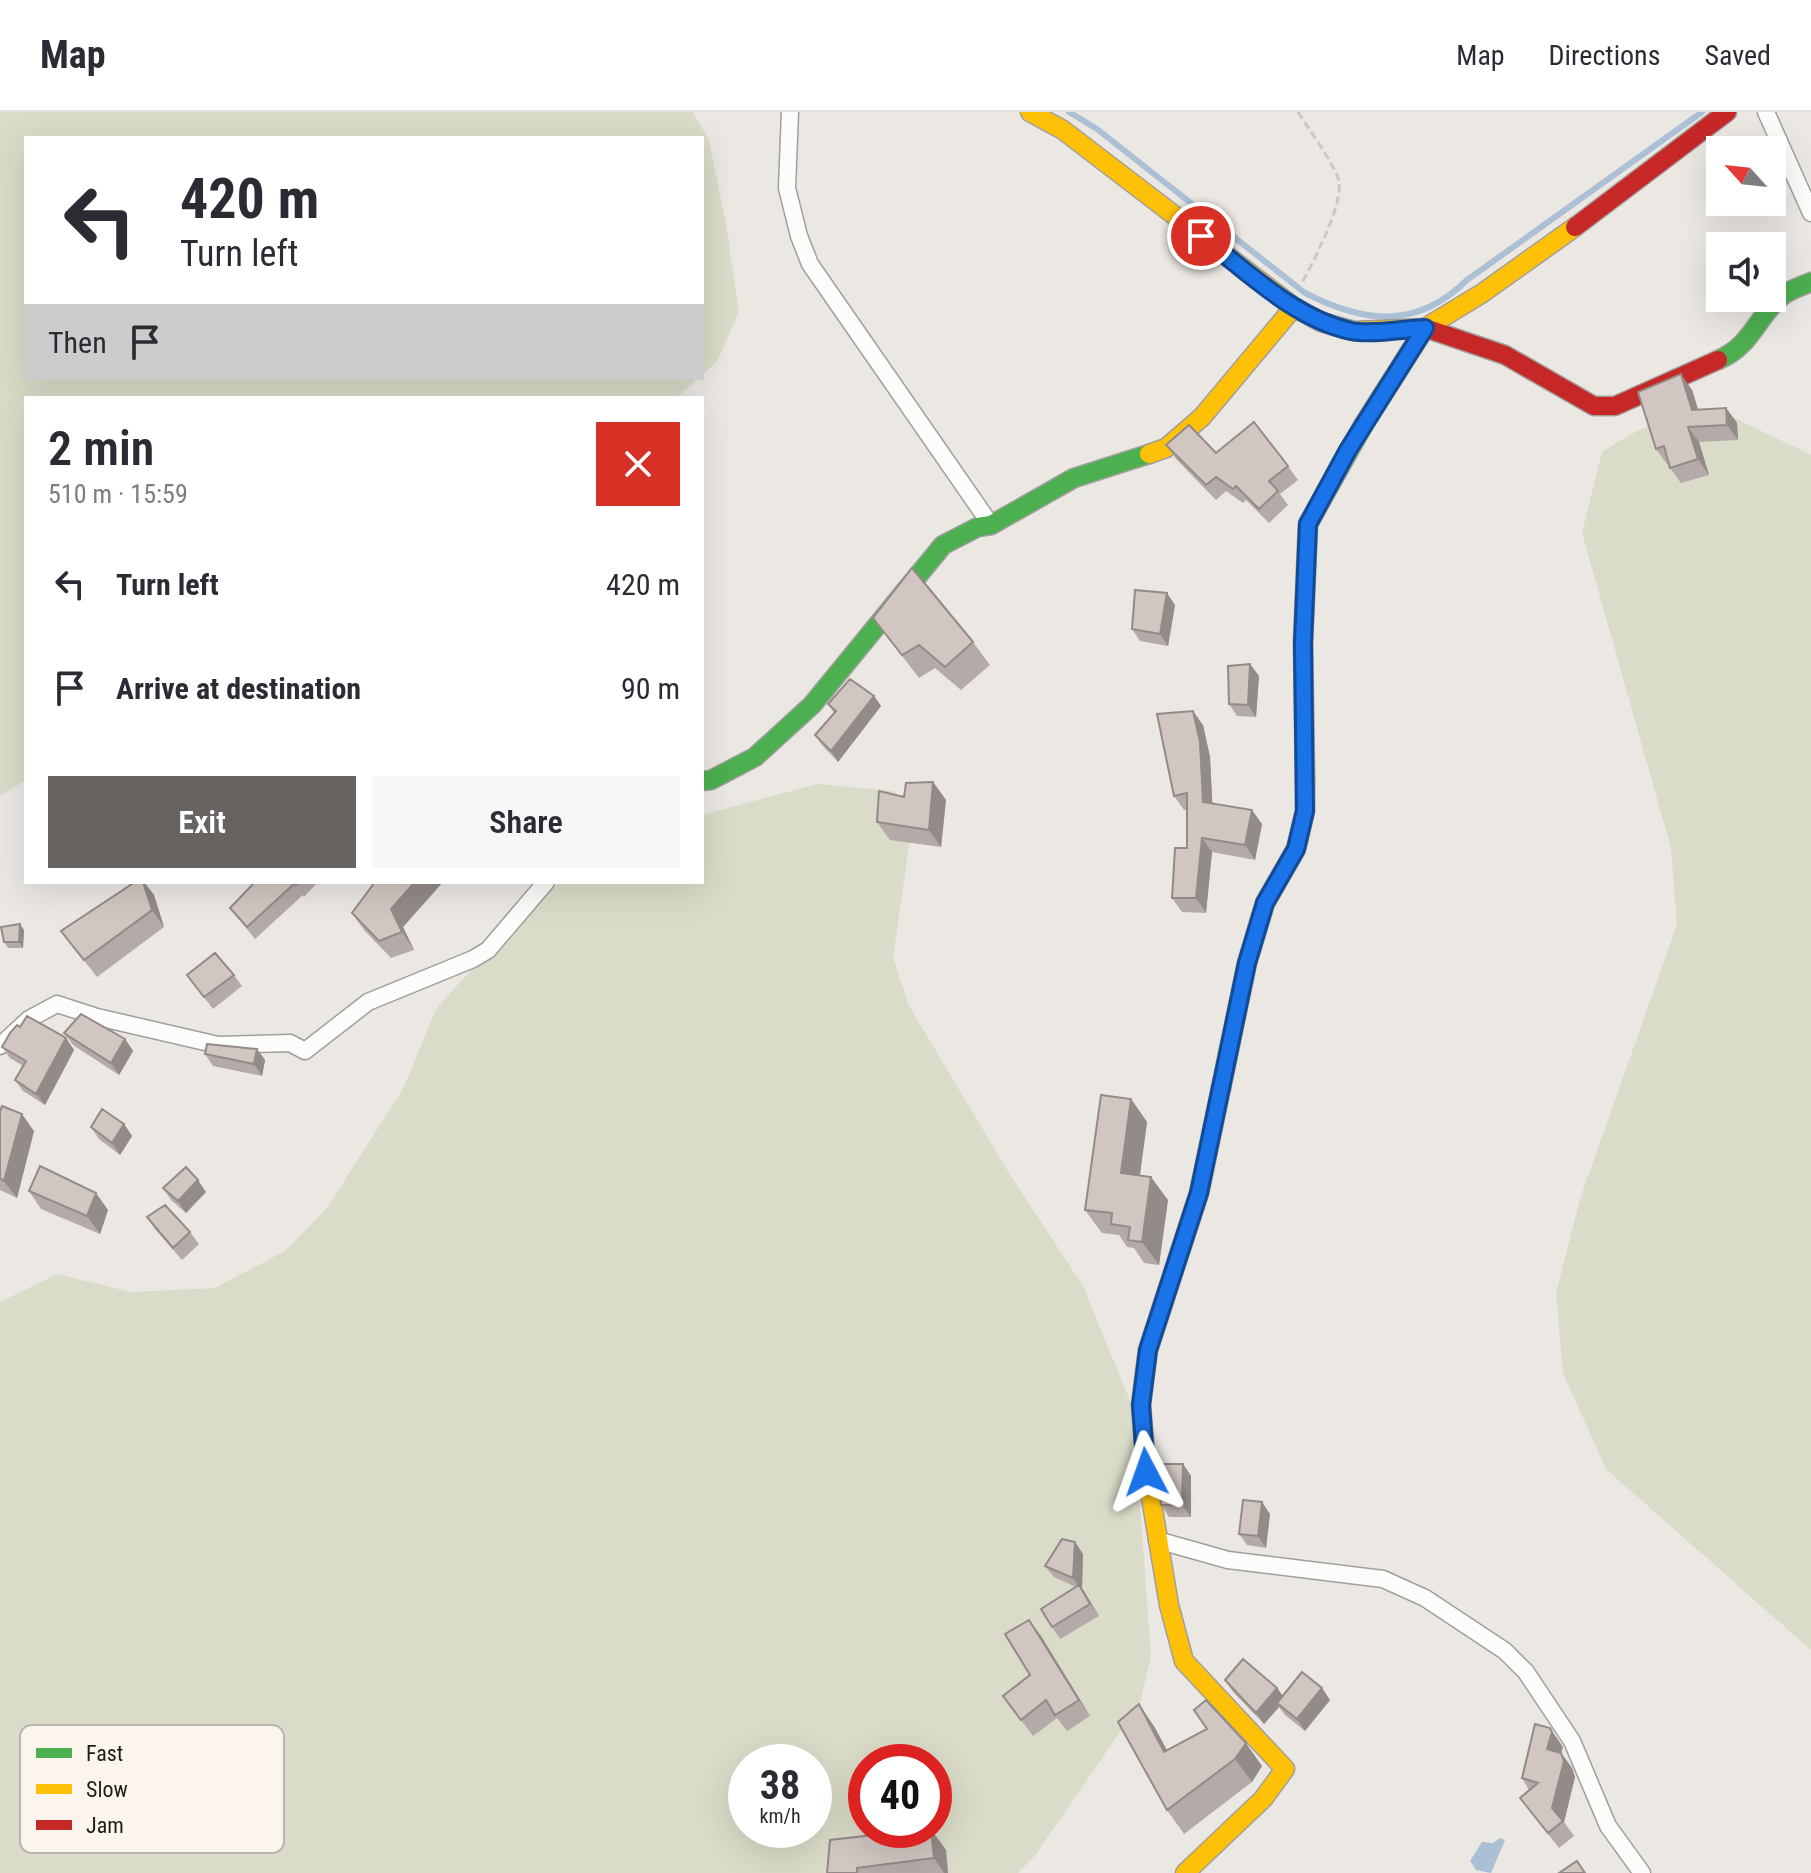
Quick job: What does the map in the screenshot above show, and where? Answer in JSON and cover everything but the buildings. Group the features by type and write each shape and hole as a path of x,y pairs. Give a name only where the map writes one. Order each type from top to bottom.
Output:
{"street":[{"path":"790,112 787,188 799,236 810,264 991,525"},
{"path":"1030,112 1063,130 1294,307 1321,322 1354,331 1425,328 1505,355 1594,406 1615,406 1728,356 1748,339 1782,296 1811,282"},
{"path":"1185,1873 1263,1799 1285,1769 1184,1661 1169,1605 1157,1540 1146,1472 1141,1405 1148,1350 1199,1193 1247,963 1265,903 1296,849 1305,811 1303,643 1308,524 1348,450 1425,328 1481,294 1727,112"},
{"path":"1766,112 1811,213"},
{"path":"704,781 755,757 812,705 943,545 978,527 991,525 1074,478 1166,448 1202,417 1294,307"},
{"path":"0,1046 29,1019 57,1004 97,1017 218,1045 290,1043 305,1051 368,1002 488,950 544,884"},
{"path":"1157,1540 1228,1560 1383,1579 1425,1598 1494,1643 1526,1672 1572,1741 1608,1826 1642,1873"}],"path":[{"path":"1298,112 1339,180 1338,197 1321,246 1301,285"}],"green space":[{"path":"0,112 693,112 709,140 739,311 718,360 704,373 704,136 24,136 24,380 697,380 678,396 24,396 24,781 0,796"},
{"path":"1720,411 1811,455 1811,1650 1606,1469 1563,1373 1556,1293 1581,1196 1677,925 1671,848 1582,533 1602,452 1658,422"},
{"path":"817,784 894,791 910,839 893,958 909,1006 1009,1173 1083,1286 1133,1408 1151,1657 1140,1703 1034,1857 1018,1873 0,1873 0,1302 57,1274 131,1292 215,1288 285,1251 327,1208 404,1087 436,1009 536,898 559,884 704,884 704,814"}],"water":[{"path":"1500,1838 1505,1840 1491,1873 1476,1870 1470,1861 1482,1842 1493,1843"}],"waterway":[{"path":"1069,112 1097,129 1305,293 1348,311 1389,316 1409,314 1448,296 1702,112"}],"traffic: fast":[{"path":"1718,360 1739,347 1782,296 1811,282"},
{"path":"1305,780 1303,643 1308,524 1364,424"},
{"path":"704,781 755,757 812,705 943,545 978,527 991,525 1074,478 1149,454"}],"traffic: slow":[{"path":"1030,112 1063,130 1294,307 1321,322 1354,331 1425,328 1481,294 1575,227"},
{"path":"1149,454 1166,448 1202,417 1294,307"},
{"path":"1221,1088 1247,963 1265,903 1296,849 1305,811 1305,780"},
{"path":"1146,1468 1169,1605 1184,1661 1285,1769 1263,1799 1185,1873"}],"traffic: jam":[{"path":"1575,227 1727,112"},
{"path":"1364,424 1425,328 1505,355 1594,406 1615,406 1718,360"},
{"path":"1146,1468 1141,1405 1148,1350 1199,1193 1221,1088"}],"route":[{"path":"1146,1472 1141,1405 1148,1350 1199,1193 1247,963 1265,903 1296,849 1305,811 1303,643 1308,524 1348,450 1425,328 1354,331 1321,322 1294,307 1201,236"}]}
